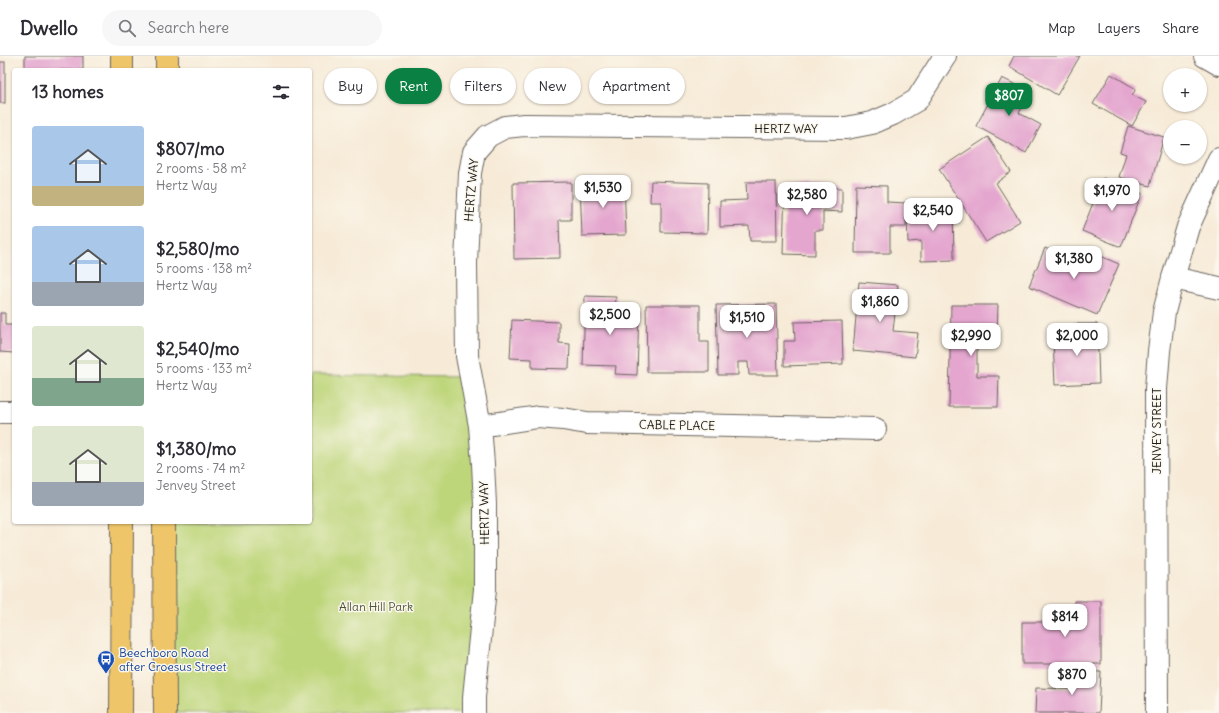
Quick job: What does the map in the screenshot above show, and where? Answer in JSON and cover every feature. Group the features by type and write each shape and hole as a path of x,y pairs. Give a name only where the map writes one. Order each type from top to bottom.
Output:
{"main road":[{"path":"122,56 122,68"},
{"path":"167,56 167,68"},
{"path":"121,713 122,524"},
{"path":"164,524 165,713"}],"street":[{"name":"HERTZ WAY","path":"474,713 474,697 484,589 485,504 480,426 467,356 466,263 470,174 474,152 488,136 505,127 524,125 846,128 872,123 893,114 917,100 945,56"},
{"path":"1205,56 1219,64"},
{"name":"JENVEY STREET","path":"1156,713 1156,389 1159,351 1164,312 1188,227 1219,159"},
{"path":"1173,278 1219,288"},
{"path":"0,412 12,412"},
{"name":"CABLE PLACE","path":"480,426 538,417 587,423 875,429"}],"green space":[{"name":"Allan Hill Park","path":"312,375 471,377 480,426 474,713 165,713 164,524 312,524"}],"building":[{"path":"25,56 83,56 83,68 25,68"},
{"path":"1014,56 1080,56 1057,95 1009,66"},
{"path":"0,62 5,62 5,103 0,103"},
{"path":"1111,74 1136,89 1132,95 1146,102 1132,126 1093,104"},
{"path":"1002,78 1030,92 1019,113 1041,125 1026,153 976,126"},
{"path":"1128,126 1163,137 1150,186 1119,177 1126,154 1120,152"},
{"path":"988,137 1011,172 996,183 1020,221 986,242 939,169"},
{"path":"1103,178 1142,193 1121,247 1082,231"},
{"path":"624,181 626,235 582,236 580,183"},
{"path":"651,181 708,183 707,233 661,232 661,202 650,202"},
{"path":"571,182 571,220 559,220 560,258 514,259 513,183"},
{"path":"746,182 776,182 777,241 750,241 749,226 720,227 720,201 747,200"},
{"path":"856,185 887,186 887,202 906,203 906,227 890,227 890,253 855,253"},
{"path":"785,186 842,188 842,212 823,211 823,230 815,230 815,255 783,254"},
{"path":"953,205 954,260 921,261 921,241 908,242 907,216 921,215 921,206"},
{"path":"1045,248 1093,269 1098,255 1119,264 1097,315 1029,286"},
{"path":"859,282 898,285 893,331 918,333 915,357 853,351"},
{"path":"585,296 616,297 615,311 639,312 637,375 615,374 616,366 583,365"},
{"path":"776,304 778,375 749,375 748,362 738,362 738,375 718,375 716,305"},
{"path":"646,305 700,305 700,342 709,342 709,372 647,372"},
{"path":"951,305 998,305 997,335 977,335 977,376 999,376 998,407 949,407"},
{"path":"0,313 5,313 5,325 12,325 12,353 0,352"},
{"path":"512,320 559,322 559,343 570,344 569,369 532,368 532,359 510,358"},
{"path":"842,321 843,364 784,366 784,341 795,341 794,322"},
{"path":"1073,324 1097,324 1099,383 1055,385 1053,340 1073,339"},
{"path":"1074,601 1101,601 1101,664 1022,664 1022,622 1073,622"},
{"path":"1076,671 1101,672 1099,713 1035,713 1036,688 1075,689"}],"place":[{"name":"Beechboro Road after Croesus Street","path":"106,674"}]}
